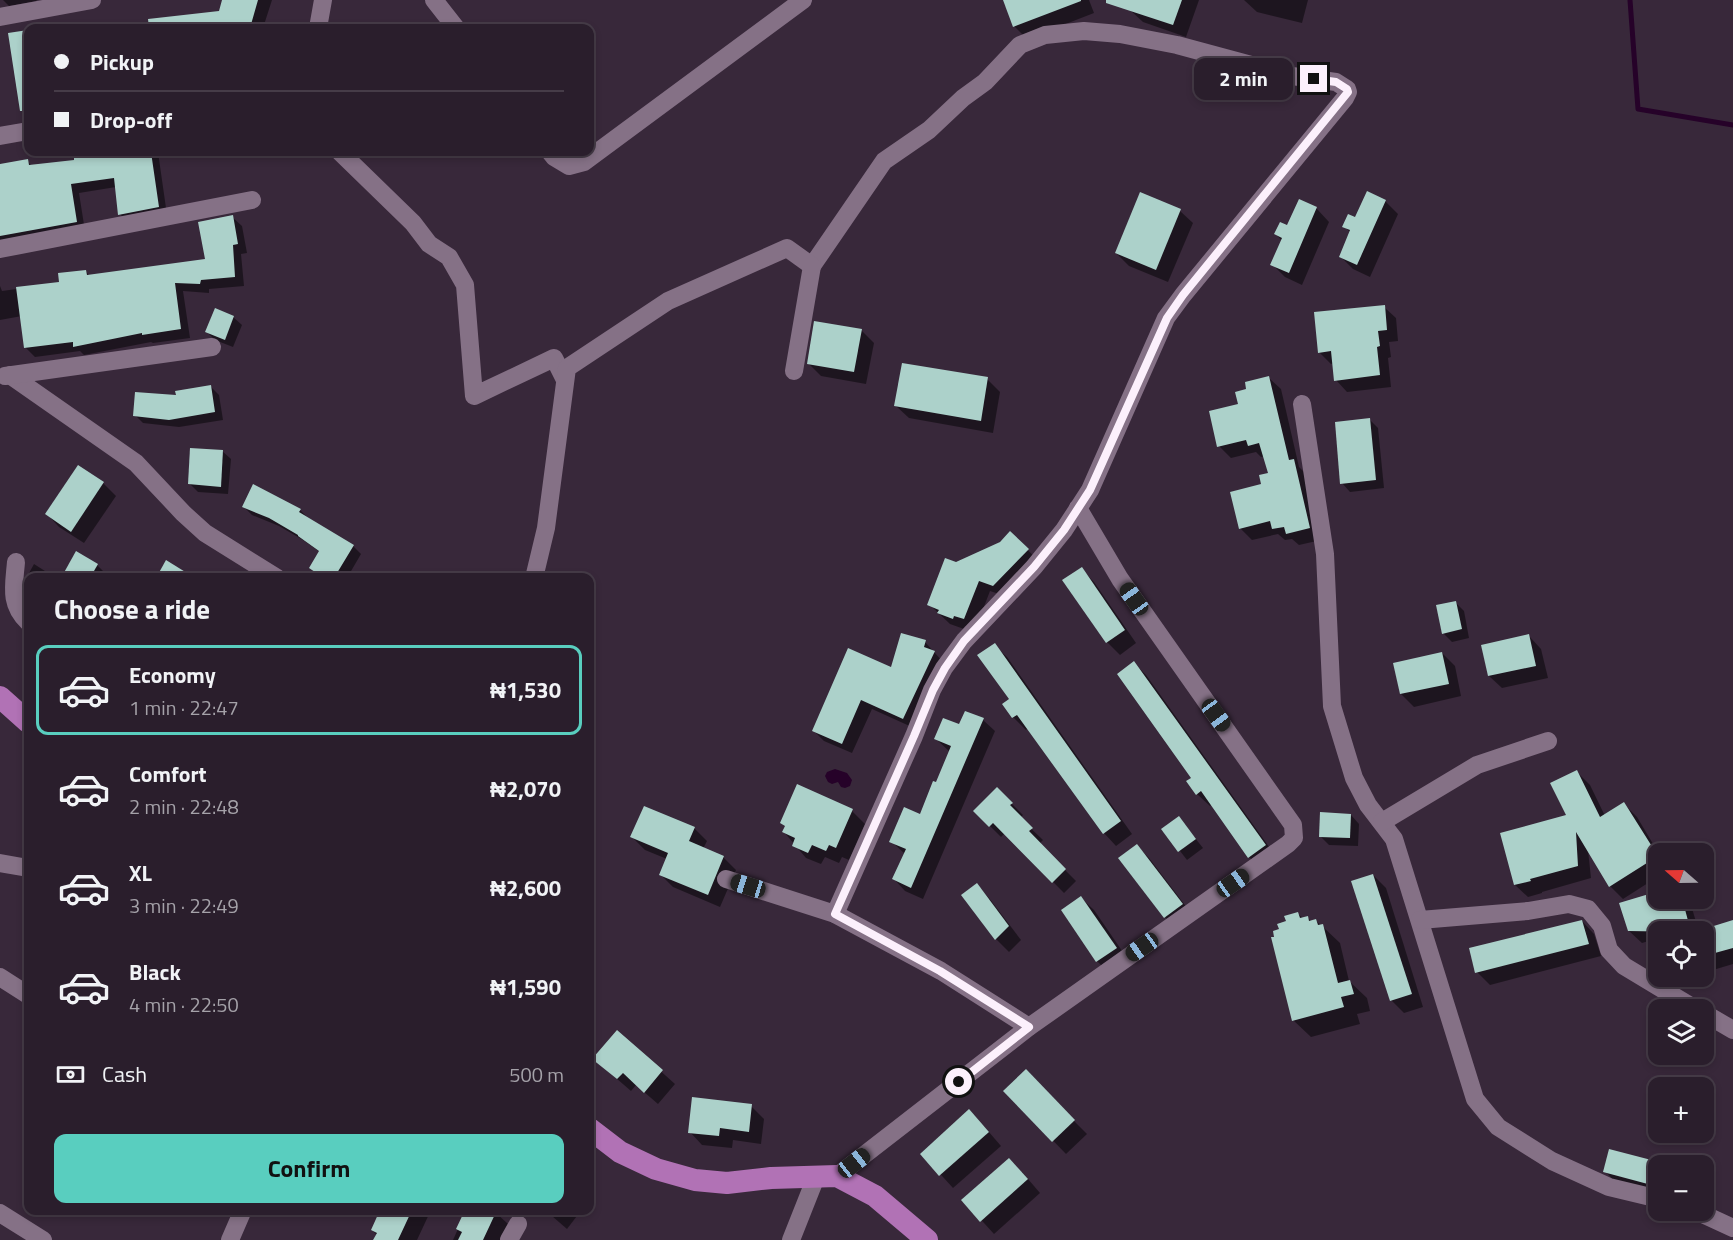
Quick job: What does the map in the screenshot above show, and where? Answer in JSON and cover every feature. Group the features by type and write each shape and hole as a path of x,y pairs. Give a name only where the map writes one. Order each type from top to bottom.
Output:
{"main road":[{"path":"0,697 24,718"},
{"path":"594,1132 620,1152 656,1169 695,1180 727,1183 771,1178 826,1177 875,1196 927,1240"}],"street":[{"path":"0,17 92,0"},
{"path":"319,24 323,0"},
{"path":"435,0 453,24"},
{"path":"594,155 803,0"},
{"path":"794,371 812,266 884,161 929,130 963,98 985,82 1020,45 1045,35 1084,31 1120,34 1177,45 1292,76 1336,82 1347,89 1345,98 1183,295 1167,318 1090,490 1064,530 1034,567 964,641 945,668 933,690 835,914"},
{"path":"0,136 24,132"},
{"path":"344,156 413,223 429,244 449,257 465,285 474,396 554,358 565,380"},
{"path":"553,156 569,166 584,162 592,156"},
{"path":"0,249 252,200"},
{"path":"535,573 546,528 567,368 668,301 787,248 812,266"},
{"path":"5,376 212,347"},
{"path":"5,376 136,463 205,533 269,573"},
{"path":"1302,404 1325,554 1332,706 1354,777 1368,805 1394,840 1474,1099 1498,1127 1552,1161 1609,1187 1648,1196"},
{"path":"791,1240 826,1177 1029,1027 1294,838 1293,825 1120,579 1078,508"},
{"path":"16,562 14,603 24,618"},
{"path":"1382,822 1477,765 1548,741"},
{"path":"0,863 24,867"},
{"path":"726,879 835,914 940,971 1029,1027"},
{"path":"1420,920 1481,916 1569,904 1588,909 1602,926 1609,950 1624,966 1679,999"},
{"path":"0,977 24,992"},
{"path":"1714,1019 1733,1030"},
{"path":"0,1213 43,1240"},
{"path":"230,1240 241,1215"},
{"path":"1714,1219 1733,1228"}],"shaded area":[{"path":"835,769 847,773 852,780 850,786 845,788 841,787 838,782 832,784 828,782 825,776 827,772"}],"building":[{"path":"222,0 258,0 251,24 149,24 148,19 219,11"},
{"path":"1003,0 1081,0 1081,1 1013,27"},
{"path":"1106,0 1182,0 1173,25 1106,3"},
{"path":"24,31 24,111 20,111 8,33"},
{"path":"74,156 152,156 159,207 118,215 114,178 71,184 77,222 0,236 0,164 28,159 29,165 74,160"},
{"path":"1367,191 1386,200 1357,265 1339,257 1350,230 1342,227 1348,214 1355,217"},
{"path":"1140,192 1181,209 1156,270 1115,253"},
{"path":"1299,199 1317,207 1289,273 1270,265 1282,238 1274,234 1280,222 1287,225"},
{"path":"233,215 238,244 233,245 235,277 201,280 200,284 175,283 181,329 142,335 142,333 73,347 73,342 24,348 16,287 59,282 58,273 86,270 87,275 205,259 198,222"},
{"path":"1385,305 1387,330 1378,331 1380,375 1334,381 1331,351 1318,353 1314,312"},
{"path":"215,308 234,316 225,340 205,332"},
{"path":"814,321 862,329 854,372 807,364"},
{"path":"902,363 988,377 981,421 894,406"},
{"path":"1269,376 1289,460 1294,459 1310,528 1286,534 1284,527 1272,529 1270,521 1239,529 1230,492 1261,484 1259,475 1268,473 1259,443 1248,446 1246,440 1217,447 1209,411 1238,404 1235,392 1246,389 1245,382"},
{"path":"211,385 215,412 169,420 133,416 135,392 176,395 175,391"},
{"path":"1370,418 1376,480 1340,484 1335,422"},
{"path":"190,448 223,450 221,487 188,484"},
{"path":"78,465 104,482 71,532 45,514"},
{"path":"253,484 301,509 299,512 354,545 337,573 316,573 309,568 319,551 269,518 242,507"},
{"path":"1010,531 1029,549 993,586 979,581 964,619 954,616 953,619 937,613 939,610 927,605 945,558 956,562 1000,542"},
{"path":"76,551 98,564 93,573 64,573"},
{"path":"166,560 187,573 159,573"},
{"path":"1082,567 1125,630 1106,643 1062,580"},
{"path":"1456,601 1462,629 1442,634 1436,605"},
{"path":"901,633 926,640 924,647 935,651 903,719 861,700 842,744 812,731 848,648 891,667"},
{"path":"1529,634 1536,666 1488,676 1481,645"},
{"path":"995,643 1121,821 1103,834 1017,715 1012,718 1002,704 1009,699 977,655"},
{"path":"1442,652 1449,684 1400,694 1393,663"},
{"path":"1134,661 1266,845 1248,858 1201,791 1196,795 1186,781 1191,778 1117,674"},
{"path":"965,711 984,718 911,888 892,879 906,849 889,842 904,807 920,814 933,781 936,782 951,746 934,739 943,718 959,724"},
{"path":"1577,770 1600,817 1624,802 1650,843 1648,843 1648,862 1609,887 1576,832 1578,866 1514,885 1500,833 1566,815 1550,783"},
{"path":"797,784 853,809 836,848 829,845 826,851 812,845 808,853 792,846 795,838 782,832 785,826 780,823"},
{"path":"997,787 1013,803 1010,805 1033,828 1029,831 1066,869 1052,883 993,823 989,827 973,811"},
{"path":"644,806 695,827 689,841 724,856 708,895 659,875 668,853 630,837"},
{"path":"1320,812 1351,814 1350,838 1319,837"},
{"path":"1179,816 1196,839 1178,852 1161,829"},
{"path":"1137,844 1183,904 1164,918 1118,858"},
{"path":"1373,874 1412,994 1390,1001 1351,881"},
{"path":"977,883 1009,926 995,940 961,895"},
{"path":"1648,894 1648,909 1685,909 1688,921 1648,921 1648,931 1628,931 1619,903"},
{"path":"1081,896 1117,948 1096,962 1061,910"},
{"path":"1298,912 1300,918 1308,916 1309,921 1316,919 1318,925 1323,924 1338,983 1350,980 1354,994 1341,997 1344,1007 1292,1021 1271,937 1274,937 1273,931 1279,929 1277,924 1286,921 1284,916"},
{"path":"1582,920 1589,944 1475,973 1469,948"},
{"path":"1733,920 1733,948 1714,953 1714,926"},
{"path":"617,1030 663,1070 644,1093 623,1073 617,1079 594,1061 594,1057"},
{"path":"1026,1069 1075,1120 1052,1142 1003,1091"},
{"path":"692,1097 752,1104 749,1132 720,1128 719,1136 688,1133"},
{"path":"969,1109 989,1132 939,1176 920,1154"},
{"path":"1609,1149 1648,1159 1648,1184 1603,1172"},
{"path":"1009,1158 1028,1179 980,1222 961,1200"},
{"path":"378,1215 410,1215 398,1240 373,1240 377,1233 371,1230"},
{"path":"463,1215 495,1215 483,1240 458,1240 462,1232 456,1229"}],"waterway":[{"path":"1630,0 1638,109 1733,125"}],"route":[{"path":"959,1082 1029,1027 940,971 835,914 933,690 945,668 964,641 1034,567 1064,530 1090,490 1167,318 1183,295 1348,92 1344,86 1336,82 1314,79"}]}
